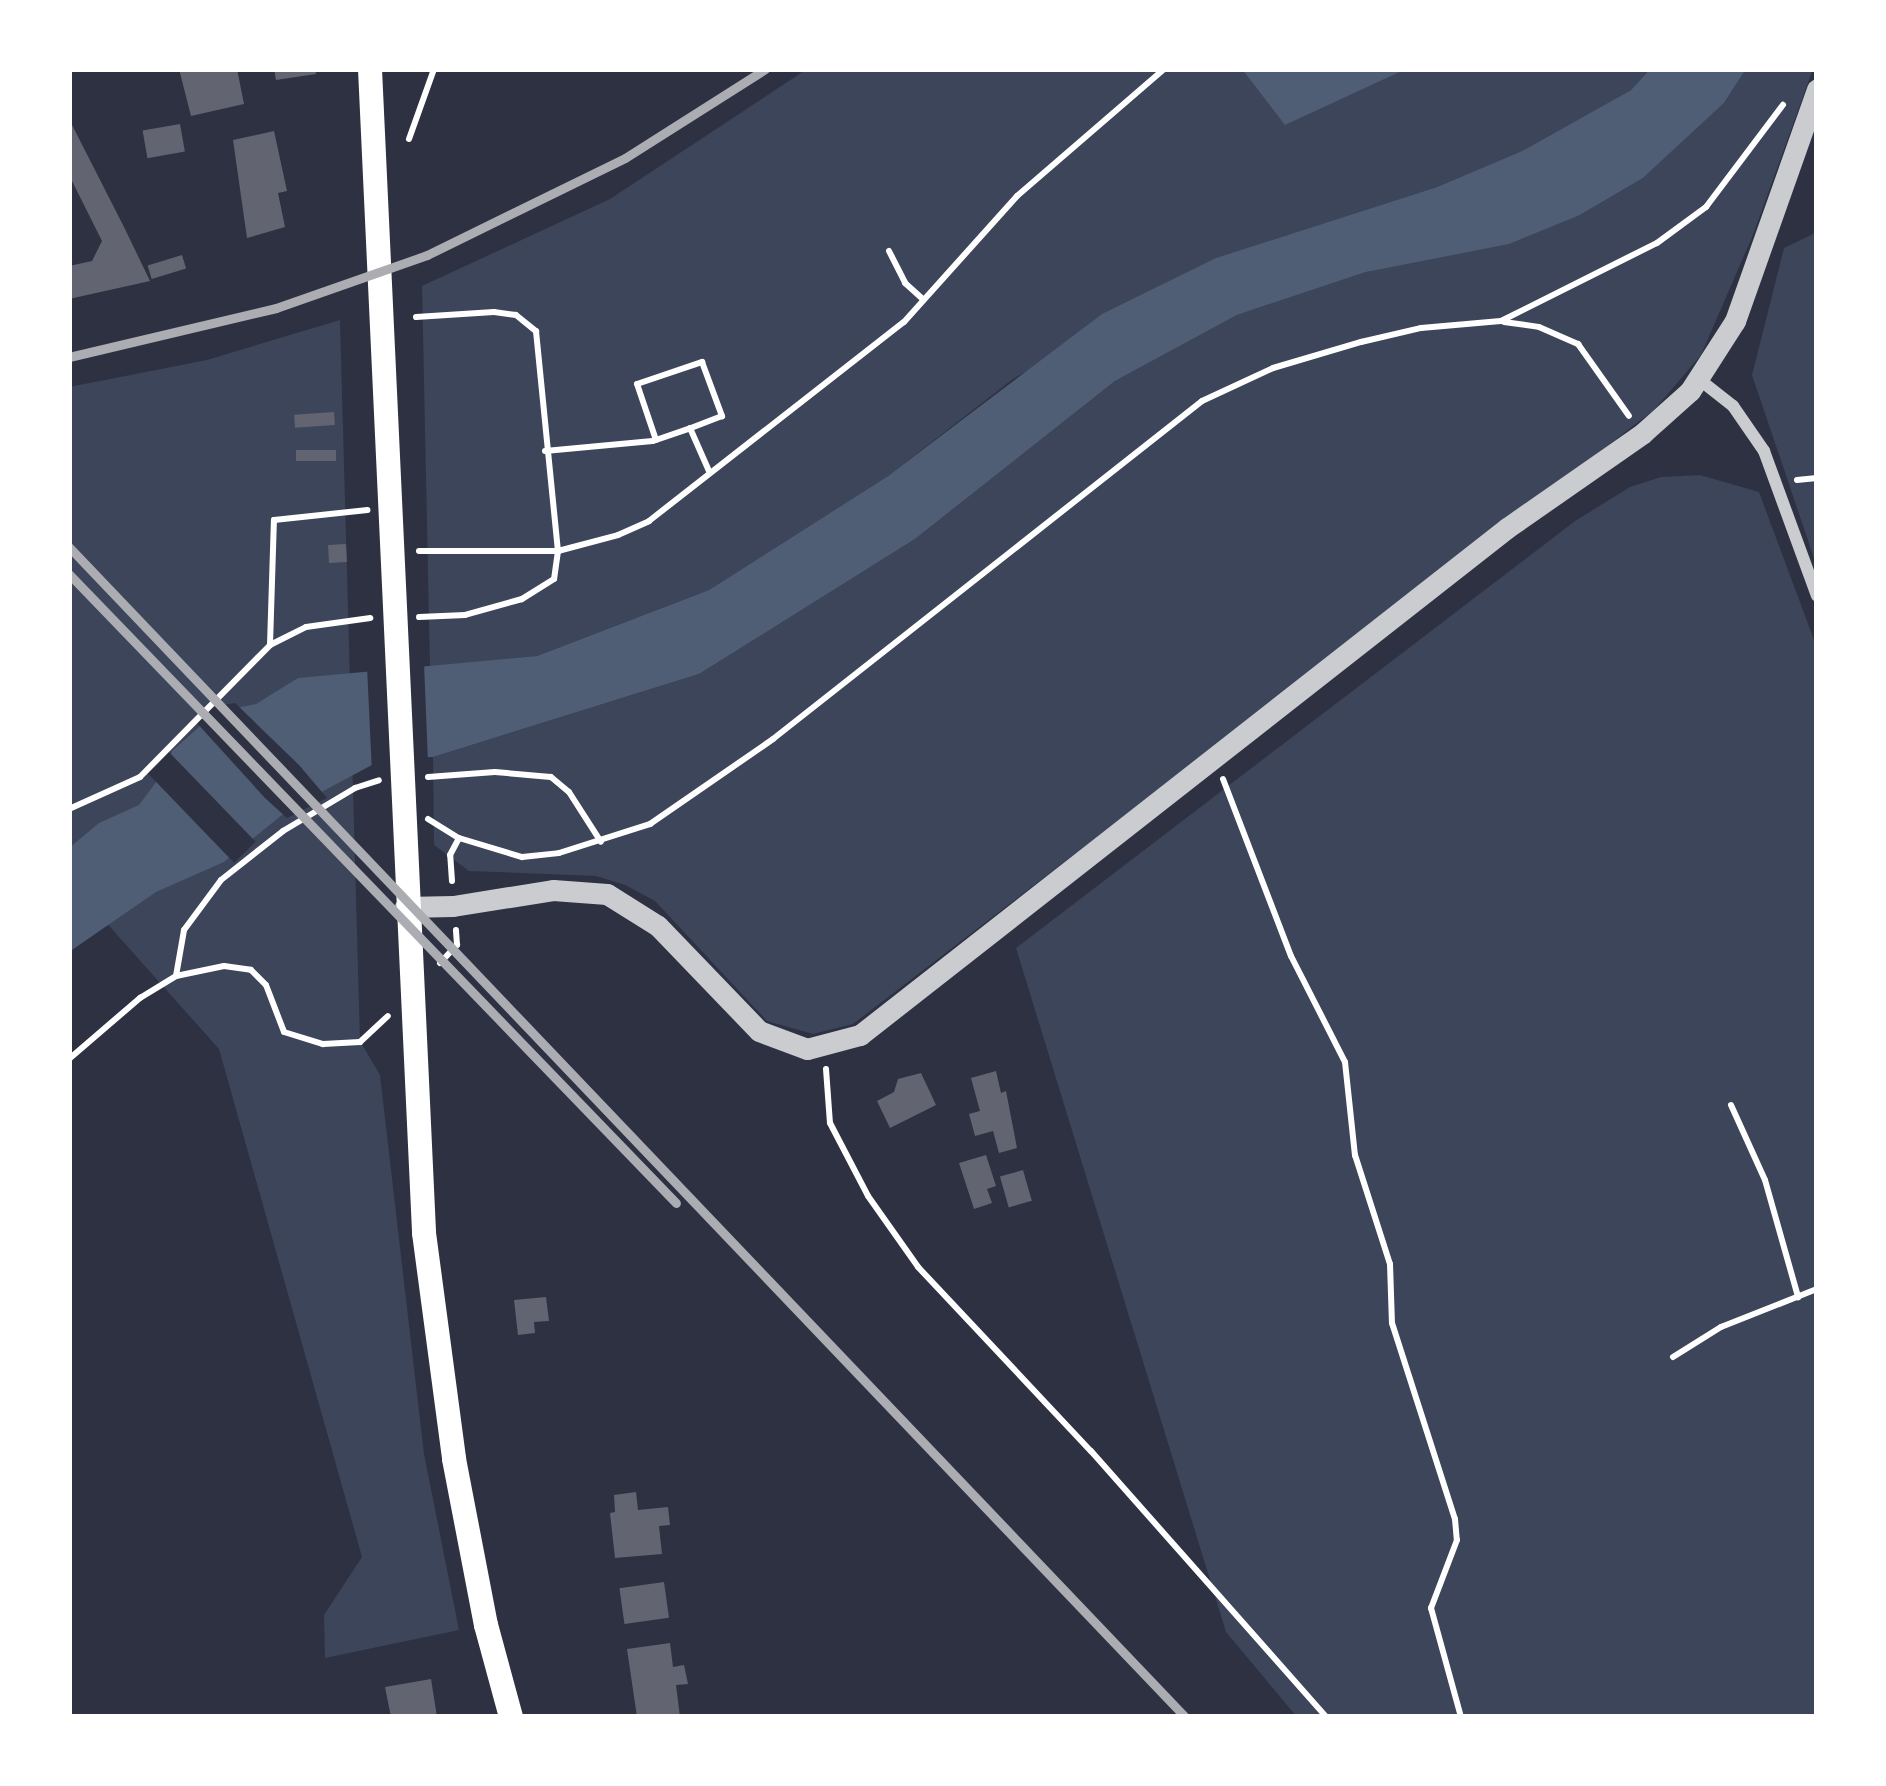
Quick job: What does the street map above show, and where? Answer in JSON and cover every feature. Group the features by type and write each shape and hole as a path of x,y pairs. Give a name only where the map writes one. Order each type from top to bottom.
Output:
{"main road":[{"path":"370,69 405,907 430,1298 486,1625 511,1717"}],"street":[{"path":"405,907 453,907 553,890 607,894 658,926 759,1031 789,1045 826,1048 882,1021 1507,528 1643,433 1700,380 1735,321 1817,89"},
{"path":"1700,380 1733,406 1764,451 1817,596"}],"path":[{"path":"409,140 434,69"},
{"path":"418,550 442,555 558,550 618,536 649,521 904,322 1017,196 1164,69"},
{"path":"1501,321 1657,243 1706,207 1785,102"},
{"path":"889,250 905,283 924,300"},
{"path":"404,617 465,615 522,599 554,578 558,550 536,331 528,321 494,312 416,317"},
{"path":"401,815 416,824 417,816 459,838 522,857 601,842 650,824 773,739 1202,401 1273,368 1420,328 1501,321 1538,327 1578,344 1643,433"},
{"path":"545,451 656,440 722,416 702,362 637,384 656,440"},
{"path":"690,428 709,471"},
{"path":"270,644 274,520 388,509"},
{"path":"69,809 140,776 270,644 306,627 384,618"},
{"path":"1213,760 1235,801 1292,956 1345,1062 1355,1155 1390,1264 1392,1323 1454,1519 1456,1540 1431,1607 1460,1717"},
{"path":"410,778 495,772 551,776 569,792 601,842"},
{"path":"176,976 184,930 220,880 283,831 355,788 389,778"},
{"path":"438,969 442,956 457,945 450,855 459,838"},
{"path":"69,1059 140,998 176,976 224,966 251,970 266,985 284,1032 344,1046 375,1032 410,992"},
{"path":"826,1048 830,1123 868,1196 918,1268 1091,1451 1326,1717"},
{"path":"1731,1105 1765,1180 1798,1297"},
{"path":"1673,1357 1720,1327 1817,1289"}],"shaded area":[{"path":"807,69 1650,69 1631,90 1522,151 1437,187 1217,258 1013,379 888,476 709,590 537,656 430,668 422,286 610,199"},
{"path":"1242,69 1406,69 1285,125"},
{"path":"1650,69 1746,69 1724,103 1643,178 1580,215 1509,244 1366,272 1237,315 1115,381 915,539 699,674 433,757 385,758 288,810 224,862 156,892 69,952 69,848 99,823 139,805 168,766 172,751 216,712 256,704 298,678 537,656 709,590 888,476 1102,314 1216,258 1437,187 1522,151 1631,90"},
{"path":"1746,69 1813,69 1753,235 1701,355 1654,410 853,1024 813,1034 767,1021 655,901 625,885 596,876 469,871 434,845 433,757 699,674 915,539 1115,381 1237,315 1366,272 1580,215 1643,178 1724,103"},
{"path":"1817,232 1817,567 1752,375 1784,248"},
{"path":"340,320 360,1041 380,1075 424,1454 459,1630 325,1658 324,1615 362,1557 219,1049 69,881 69,387 207,360"},
{"path":"1700,475 1759,492 1817,648 1817,1717 1297,1717 1226,1632 1016,948 1575,521 1630,487 1661,477"}],"pier":[{"path":"424,663 428,763 387,764 372,773 367,666"},
{"path":"235,703 327,798 287,818 265,798 196,722 212,707"},
{"path":"166,749 256,842 234,863 144,770"}],"building":[{"path":"179,69 237,69 244,104 191,116"},
{"path":"274,69 315,69 316,74 276,80"},
{"path":"69,119 150,281 69,299 69,266 92,261 102,241 69,175"},
{"path":"180,124 185,152 147,158 143,131"},
{"path":"274,131 287,191 278,193 285,227 247,238 233,140"},
{"path":"182,255 186,268 152,279 148,266"},
{"path":"334,412 335,425 295,428 294,415"},
{"path":"296,450 336,450 336,461 296,461"},
{"path":"346,544 347,562 329,563 328,545"},
{"path":"996,1071 1001,1093 1006,1091 1017,1148 999,1153 993,1131 975,1136 969,1114 980,1111 971,1078"},
{"path":"921,1073 936,1105 890,1128 877,1101 894,1092 898,1079"},
{"path":"986,1155 996,1186 987,1189 992,1203 974,1209 959,1163"},
{"path":"1023,1170 1032,1201 1009,1207 1000,1177"},
{"path":"546,1297 549,1321 534,1322 535,1333 518,1335 514,1300"},
{"path":"636,1492 638,1510 668,1507 670,1525 659,1526 662,1554 615,1558 610,1513 615,1512 614,1495"},
{"path":"664,1582 669,1618 624,1624 619,1588"},
{"path":"670,1643 673,1667 684,1665 688,1684 676,1685 680,1717 637,1717 627,1649"},
{"path":"431,1679 437,1717 391,1717 385,1687"}],"railway":[{"path":"69,357 276,308 427,255 625,158 765,69"},
{"path":"69,547 1185,1717"},
{"path":"69,574 676,1203"}]}
